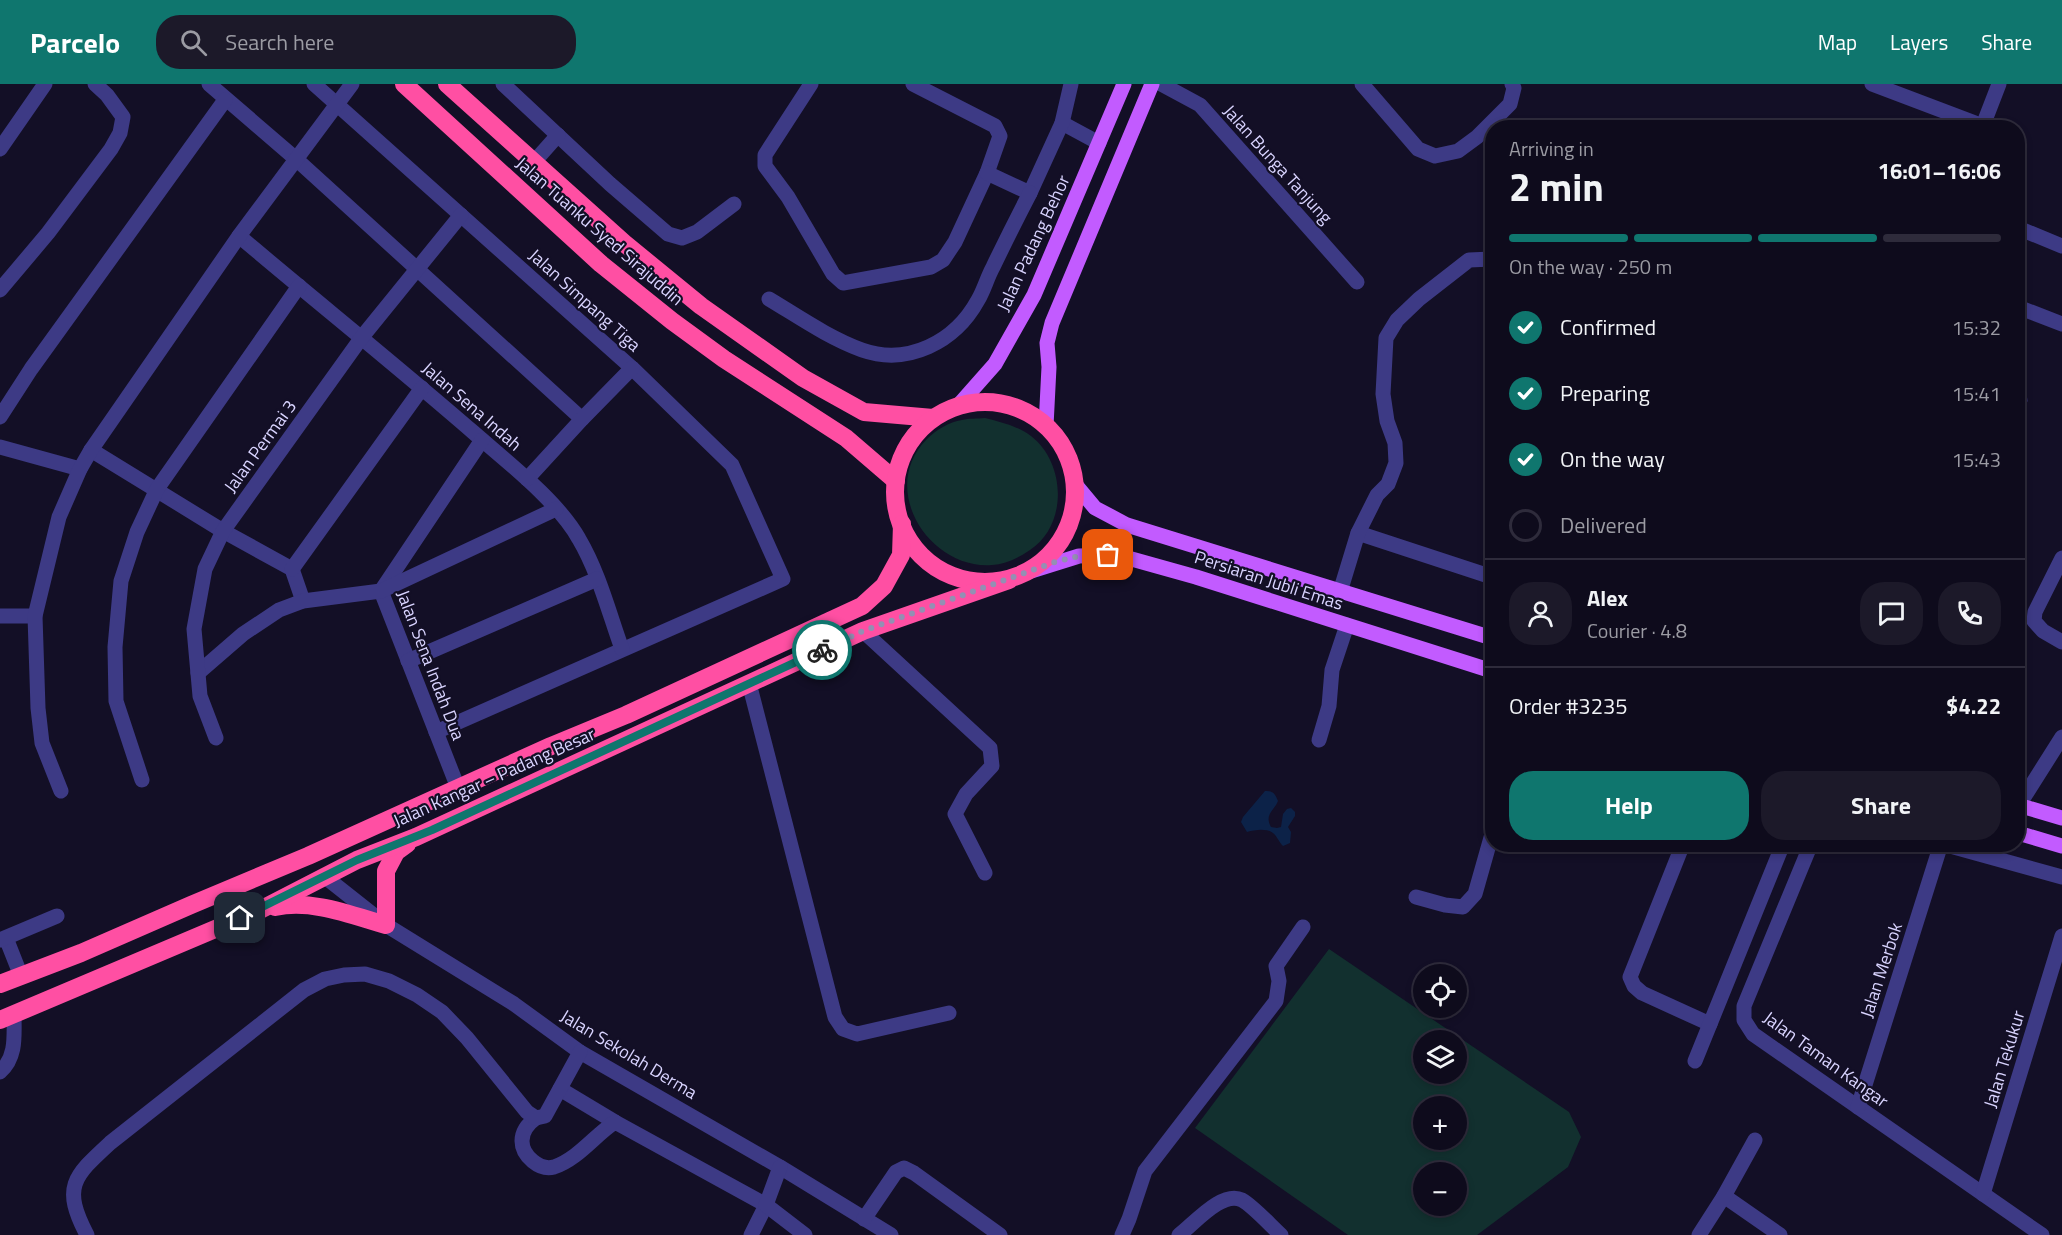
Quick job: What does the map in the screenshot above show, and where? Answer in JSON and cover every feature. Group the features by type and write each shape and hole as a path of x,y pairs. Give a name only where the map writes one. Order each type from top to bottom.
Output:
{"highway":[{"name":"Jalan Tuanku Syed Sirajuddin","path":"404,84 610,271 724,359 846,438 896,481"},
{"name":"Jalan Tuanku Syed Sirajuddin","path":"447,84 624,243 701,306 803,378 864,412 933,418"},
{"path":"981,403 1004,405 1019,409 1046,426 1055,436 1065,452 1072,471 1075,501 1066,534 1045,561 1031,571 1009,580 986,583 962,580 940,570 921,556 907,537 897,510 896,481 900,463 908,446 933,418 957,407 981,403"},
{"name":"Jalan Kangar – Padang Besar","path":"0,984 81,953 353,835 551,746 626,715 862,606 884,586 901,555 902,524"},
{"name":"Jalan Kangar – Padang Besar","path":"7,1017 260,910 357,860 416,837 863,631 1009,580"},
{"path":"273,870 304,871 324,876 326,865 353,835"},
{"path":"260,910 286,904 301,905 328,909 386,925 386,871 396,852 416,837"}],"main road":[{"name":"Jalan Padang Behor","path":"957,407 995,364 1034,295 1124,84"},
{"path":"1046,426 1049,367 1047,343 1052,323 1152,84"},
{"name":"Persiaran Jubli Emas","path":"1075,484 1095,508 1127,525 1485,637"},
{"name":"Persiaran Jubli Emas","path":"1031,571 1079,556 1108,555 1128,558 1186,574 1485,669"},
{"path":"2025,807 2062,818"},
{"path":"2025,835 2062,846"}],"street":[{"path":"0,149 45,84"},
{"path":"0,290 48,233 111,149 120,133 123,117 107,95 95,84"},
{"path":"209,84 296,159 582,419"},
{"name":"Jalan Simpang Tiga","path":"314,84 632,368 732,465 783,579 622,649"},
{"path":"62,791 42,742 38,708 35,616 58,517 91,450 239,236 352,84"},
{"path":"811,84 765,155 765,166 788,196 833,274 843,284 931,267 943,260 955,242 987,173 1000,136 995,126 913,84"},
{"path":"769,299 840,341 864,351 911,354 947,336 966,318 978,300 1062,123 1071,84"},
{"name":"Jalan Bunga Tanjung","path":"1161,84 1200,105 1357,282"},
{"path":"1362,84 1418,149 1435,156 1458,151 1485,129"},
{"path":"1494,120 1510,104 1514,88 1512,84"},
{"path":"1872,84 1965,120"},
{"path":"1986,120 1999,84"},
{"path":"506,85 610,184 668,234 682,238 697,232 734,204"},
{"path":"0,417 31,369 225,99"},
{"path":"1062,123 1099,143"},
{"path":"534,162 558,135"},
{"path":"987,173 1030,193"},
{"name":"Jalan Permai 3","path":"216,738 200,696 194,629 205,569 223,531 362,337 461,215"},
{"path":"2025,231 2062,246"},
{"name":"Jalan Sena Indah","path":"239,236 422,388 527,479 556,509 579,538 597,579 622,649"},
{"path":"1340,592 1358,533 1377,495 1388,484 1396,463 1395,443 1383,394 1386,338 1396,320 1469,261 1485,260"},
{"path":"142,780 116,701 115,647 121,581 137,532 157,489 298,286"},
{"path":"2025,310 2062,324"},
{"path":"527,479 632,368"},
{"path":"292,569 422,388"},
{"name":"Jalan Sena Indah Dua","path":"458,788 381,591 482,440"},
{"path":"0,447 80,469"},
{"path":"91,450 223,531 292,569 303,601"},
{"path":"198,674 243,634 279,610 303,601 381,591 556,509"},
{"path":"1358,533 1485,575"},
{"path":"2062,558 2035,612 2034,621 2043,631 2062,642"},
{"path":"408,661 597,579"},
{"path":"0,616 35,616"},
{"path":"1319,740 1329,706 1332,670 1347,625"},
{"path":"863,631 990,748 993,766 966,794 955,814 986,873"},
{"path":"436,732 622,649"},
{"path":"749,683 835,1017 843,1029 857,1034 949,1013"},
{"path":"2025,794 2062,737"},
{"path":"1416,897 1445,905 1463,906 1475,894 1487,852"},
{"path":"1680,852 1630,976 1634,986 1642,993 1710,1024"},
{"path":"1695,1061 1780,852"},
{"name":"Jalan Taman Kangar","path":"1808,852 1744,1006 1744,1020 1753,1034 2042,1235"},
{"name":"Jalan Merbok","path":"1858,1107 1939,852"},
{"path":"1971,852 2062,877"},
{"name":"Jalan Sekolah Derma","path":"324,876 386,925 514,1004 580,1052 780,1167 891,1235"},
{"path":"21,976 3,939 57,916"},
{"path":"1122,1235 1145,1171 1275,1001 1279,981 1276,966 1303,927"},
{"name":"Jalan Tekukur","path":"1983,1194 2062,936"},
{"path":"87,1235 74,1205 72,1192 76,1178 87,1164 110,1143 279,1009 325,979 364,974 389,981 417,995 442,1012 467,1038 527,1112 536,1118"},
{"path":"0,1072 8,1065 12,1052 7,1017"},
{"path":"580,1052 544,1116 527,1124 522,1141 527,1156 540,1167 551,1168 562,1164 602,1130 615,1122"},
{"path":"560,1089 766,1206 805,1235"},
{"path":"1699,1235 1755,1140"},
{"path":"751,1235 766,1206 780,1167"},
{"path":"864,1219 896,1172 904,1168 1000,1235"},
{"path":"1724,1196 1780,1235"},
{"path":"1179,1235 1210,1208 1230,1199 1242,1200 1281,1235"}],"green space":[{"path":"985,418 1020,430 1031,436 1043,448 1056,477 1058,494 1051,525 1042,539 1030,550 1016,558 992,565 969,563 949,554 931,541 918,523 909,502 907,480 913,459 934,433 957,421"},
{"path":"1329,949 1413,1006 1413,1018 1431,1018 1448,1030 1413,1030 1413,1084 1467,1084 1467,1043 1569,1112 1581,1137 1568,1167 1477,1235 1348,1235 1195,1128"}],"water":[{"path":"1265,791 1273,793 1278,801 1269,816 1271,827 1281,827 1283,814 1287,809 1291,808 1295,812 1288,827 1291,832 1290,843 1283,846 1270,831 1247,832 1241,822"}],"way so far":[{"path":"822,650 863,631 1055,562 1079,556 1108,555"}],"route":[{"path":"240,918 357,860 432,830 822,650"}]}
